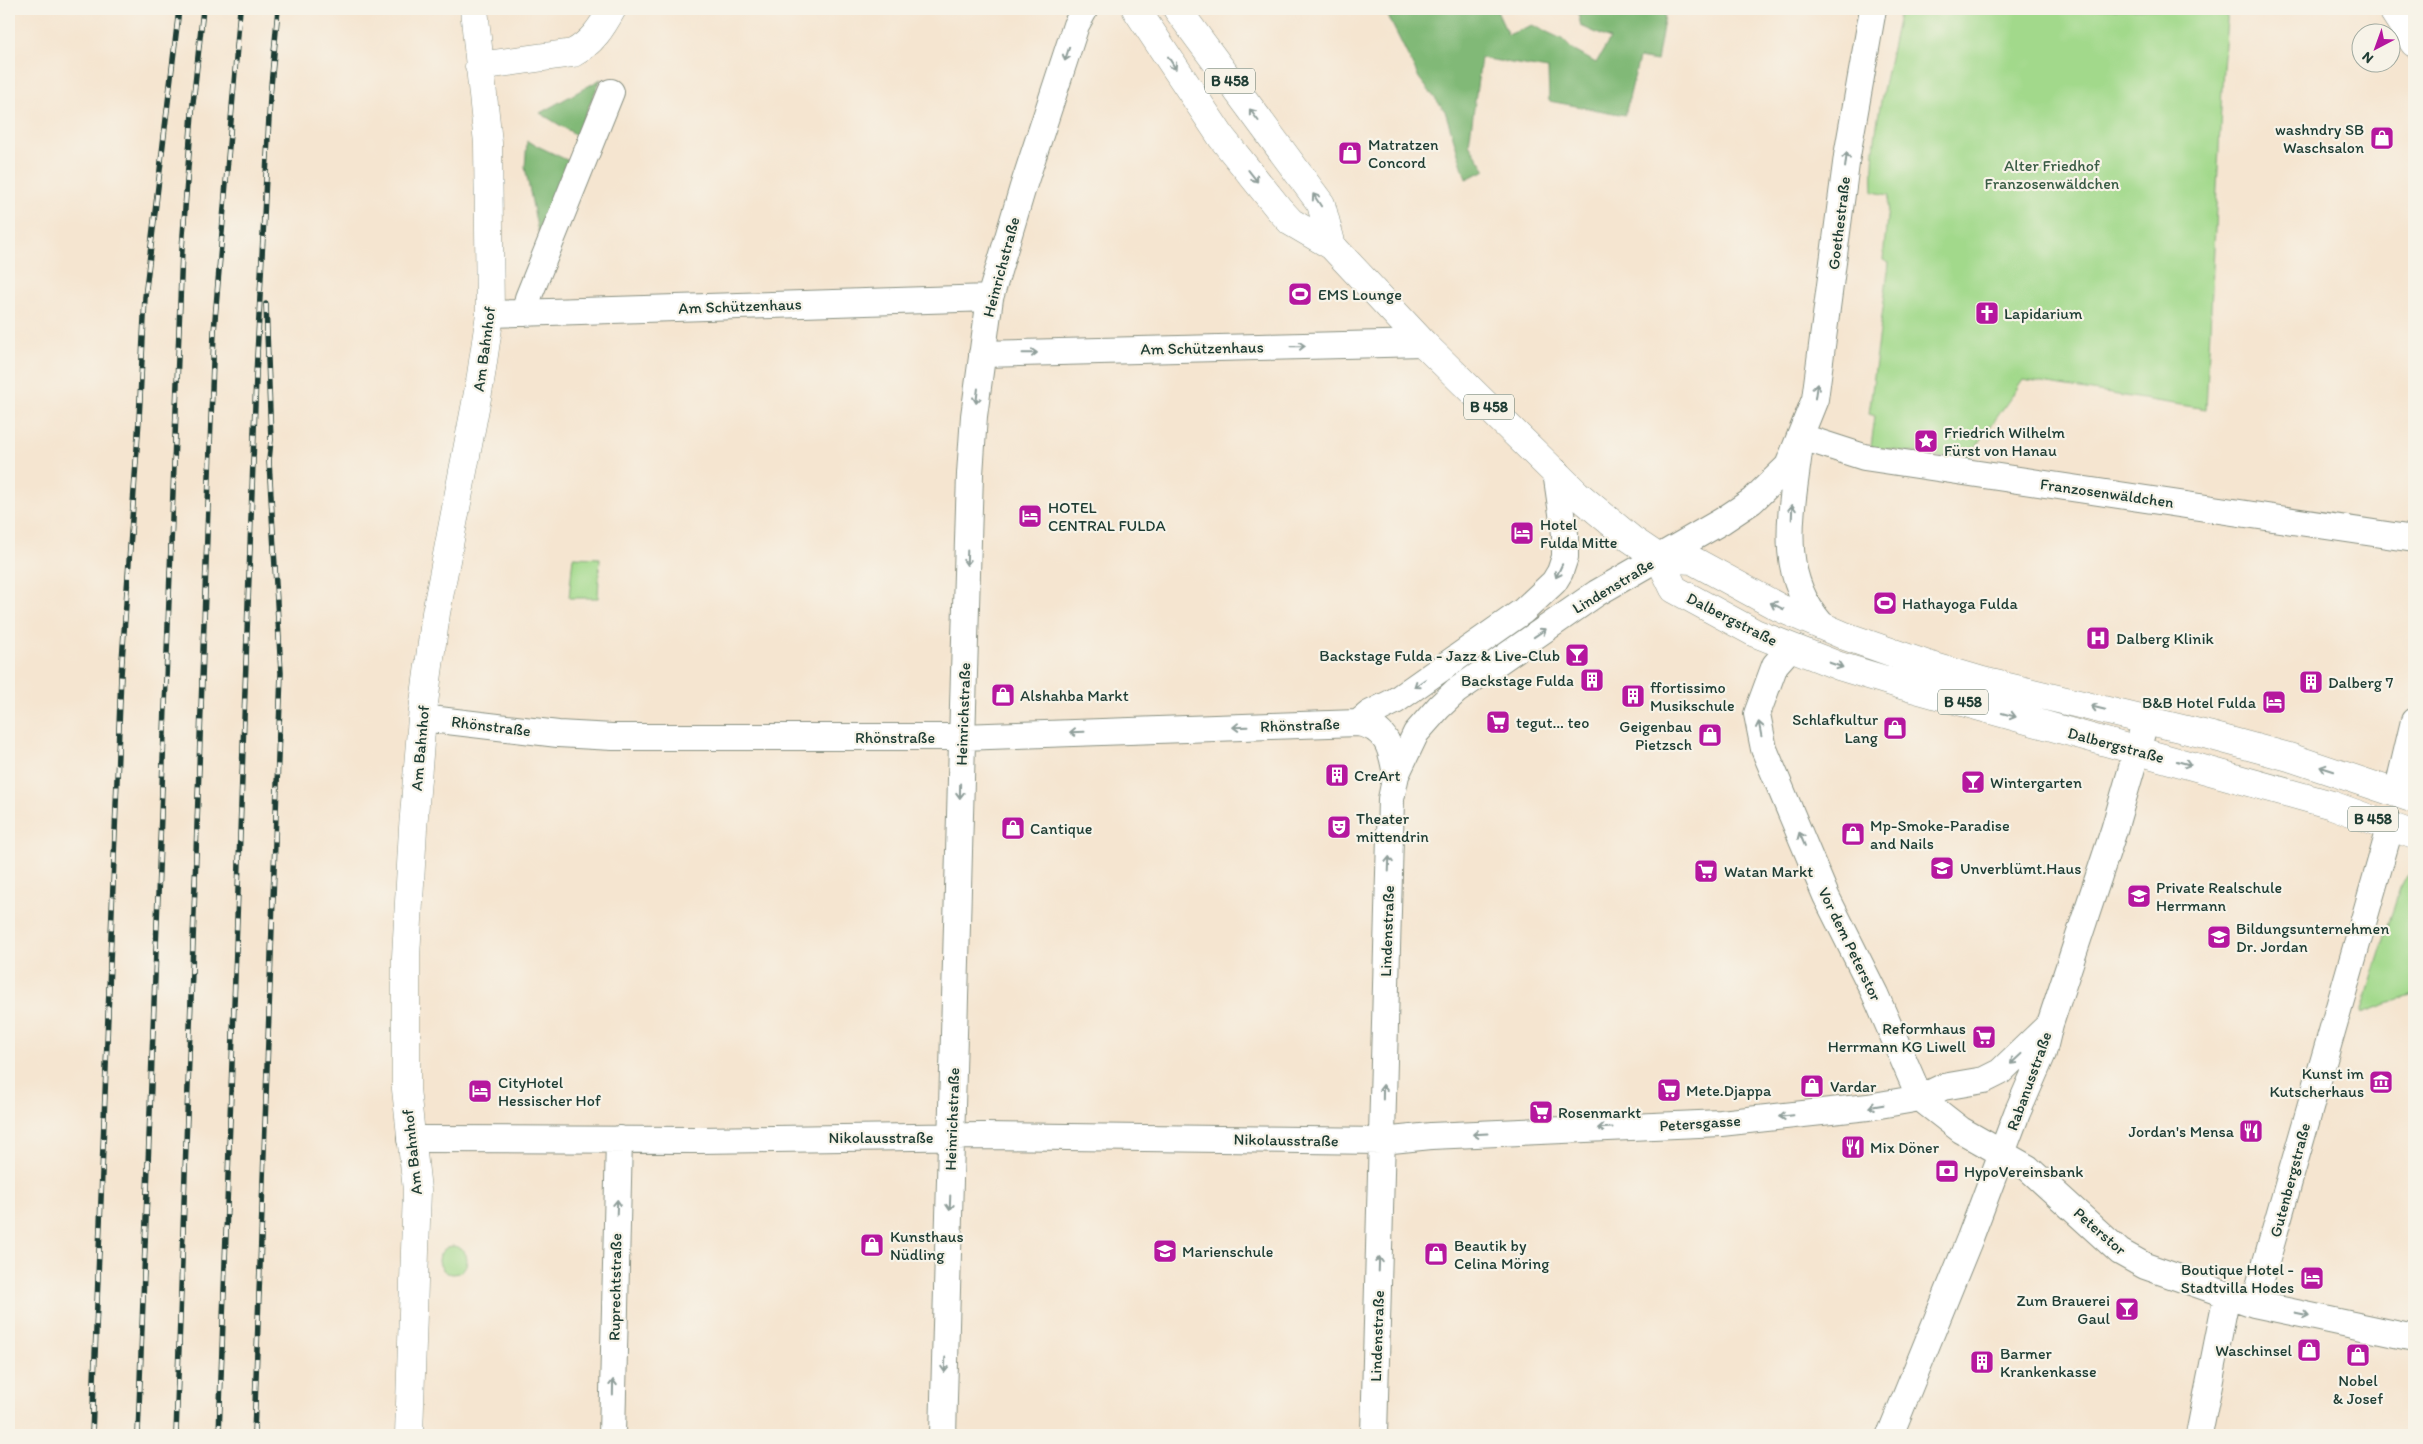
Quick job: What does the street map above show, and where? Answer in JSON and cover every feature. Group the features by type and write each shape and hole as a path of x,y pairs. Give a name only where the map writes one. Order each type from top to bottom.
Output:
{"main road":[{"name":"Am Bahnhof","path":"409,1435 417,1190 406,1089 406,957 413,828 422,718 436,613 480,382 490,314 488,143 474,9"},
{"path":"480,66 573,53 584,47 597,34 612,9"},
{"name":"B 458","path":"1136,9 1222,138 1291,222 1332,246 1423,343 1556,472 1603,516 1659,558"},
{"name":"B 458","path":"1177,9 1321,204 1332,246"},
{"path":"2392,9 2414,43"},
{"name":"Dalbergstraße","path":"2402,830 2332,804 1905,686 1790,648 1755,633 1674,589 1659,558 1692,560 1780,608 1878,649 1936,668 2146,719 2289,757 2405,796"}],"street":[{"name":"Heinrichstraße","path":"943,1435 970,474 982,354 990,298 1023,187 1076,25 1085,9"},
{"name":"Goethestraße","path":"1659,558 1722,521 1752,500 1788,466 1802,437 1815,399 1847,156 1873,9"},
{"path":"525,313 528,298 611,92"},
{"name":"Am Schützenhaus","path":"490,314 990,298"},
{"name":"Am Schützenhaus","path":"982,354 1423,343"},
{"name":"Goethestraße","path":"1802,437 1793,497 1790,561 1799,590 1810,612 1822,625"},
{"name":"Franzosenwäldchen","path":"1802,437 1864,457 2414,539"},
{"name":"Lindenstraße","path":"1358,723 1369,714 1394,701 1523,611 1554,582 1565,557 1565,534 1556,472"},
{"name":"Lindenstraße","path":"1374,1435 1390,818 1396,775 1416,733 1456,691 1597,593 1659,558"},
{"name":"Vor dem Peterstor","path":"1790,648 1775,665 1757,714 1764,749 1826,896 1875,994 1920,1098"},
{"name":"Rhönstraße","path":"422,718 558,734 613,737 962,737 1358,723 1369,724 1383,735 1388,743 1396,775"},
{"name":"Rabanusstraße","path":"1890,1435 2043,1053 2050,1024 2081,935 2146,719"},
{"path":"2405,796 2414,721"},
{"name":"Gutenbergstraße","path":"2254,1304 2402,830"},
{"path":"2002,1152 1961,1130 1920,1098 1943,1087 1984,1080 2000,1072 2050,1024"},
{"name":"Petersgasse","path":"1382,1141 1431,1136 1720,1123 1868,1107 1920,1098"},
{"name":"Nikolausstraße","path":"410,1139 951,1136 1382,1141"},
{"name":"Ruprechtstraße","path":"612,1435 619,1139"},
{"name":"Peterstor","path":"2002,1152 2028,1168 2120,1252 2145,1266 2254,1304 2414,1338"},
{"path":"2199,1435 2227,1294"}],"green space":[{"path":"1394,9 1496,9 1508,35 1532,25 1562,39 1573,50 1596,63 1610,39 1581,26 1577,9 1613,9 1625,14 1629,9 1666,9 1657,61 1639,58 1625,115 1549,101 1548,69 1481,58 1469,144 1486,170 1466,179 1445,111 1419,78 1387,14"},
{"name":"Alter Friedhof Franzosenwäldchen","path":"1900,9 2228,9 2223,68 2206,409 2023,380 1967,460 1871,447 1875,416 1869,414 1889,263 1883,260 1889,195 1873,192 1874,146 1881,100"},
{"path":"601,79 576,135 540,113"},
{"path":"527,141 569,161 538,232 525,167"},
{"path":"573,557 600,558 598,598 569,598"},
{"path":"2414,872 2414,995 2361,1013 2400,888 2407,875"},
{"path":"453,1246 463,1250 467,1260 463,1270 453,1274 443,1270 439,1260 443,1250"}],"railway":[{"path":"92,1435 121,675 139,420 145,297 179,9"},
{"path":"138,1435 182,249 192,113 203,9"},
{"path":"176,1435 214,332 240,9"},
{"path":"219,1435 256,376 270,97 278,9"},
{"path":"254,1435 281,673 269,461 271,440 266,304"}],"place":[{"name":"washndry SB Waschsalon","path":"2382,138"},
{"name":"Matratzen Concord","path":"1350,153"},
{"name":"EMS Lounge","path":"1300,294"},
{"name":"Lapidarium","path":"1987,313"},
{"name":"Friedrich Wilhelm Fürst von Hanau","path":"1926,441"},
{"name":"HOTEL CENTRAL FULDA","path":"1030,516"},
{"name":"Hotel Fulda Mitte","path":"1522,533"},
{"name":"Hathayoga Fulda","path":"1885,603"},
{"name":"Dalberg Klinik","path":"2098,638"},
{"name":"Backstage Fulda - Jazz & Live-Club","path":"1577,655"},
{"name":"Backstage Fulda","path":"1592,680"},
{"name":"Dalberg 7","path":"2311,682"},
{"name":"Alshahba Markt","path":"1003,695"},
{"name":"ffortissimo Musikschule","path":"1633,696"},
{"name":"B&B Hotel Fulda","path":"2274,702"},
{"name":"tegut… teo","path":"1498,722"},
{"name":"Schlafkultur Lang","path":"1895,728"},
{"name":"Geigenbau Pietzsch","path":"1710,735"},
{"name":"CreArt","path":"1337,775"},
{"name":"Wintergarten","path":"1973,782"},
{"name":"Theater mittendrin","path":"1339,827"},
{"name":"Cantique","path":"1013,828"},
{"name":"Mp-Smoke-Paradise and Nails","path":"1853,834"},
{"name":"Unverblümt.Haus","path":"1942,868"},
{"name":"Watan Markt","path":"1706,871"},
{"name":"Private Realschule Herrmann","path":"2139,896"},
{"name":"Bildungsunternehmen Dr. Jordan","path":"2219,937"},
{"name":"Reformhaus Herrmann KG Liwell","path":"1984,1037"},
{"name":"Kunst im Kutscherhaus","path":"2381,1082"},
{"name":"Vardar","path":"1812,1086"},
{"name":"Mete.Djappa","path":"1669,1090"},
{"name":"CityHotel Hessischer Hof","path":"480,1091"},
{"name":"Rosenmarkt","path":"1541,1112"},
{"name":"Jordan's Mensa","path":"2251,1131"},
{"name":"Mix Döner","path":"1853,1147"},
{"name":"HypoVereinsbank","path":"1947,1171"},
{"name":"Kunsthaus Nüdling","path":"872,1245"},
{"name":"Marienschule","path":"1165,1251"},
{"name":"Beautik by Celina Möring","path":"1436,1254"},
{"name":"Boutique Hotel - Stadtvilla Hodes","path":"2312,1278"},
{"name":"Zum Brauerei Gaul","path":"2127,1309"},
{"name":"Waschinsel","path":"2309,1350"},
{"name":"Nobel & Josef","path":"2358,1355"},
{"name":"Barmer Krankenkasse","path":"1982,1362"}]}
